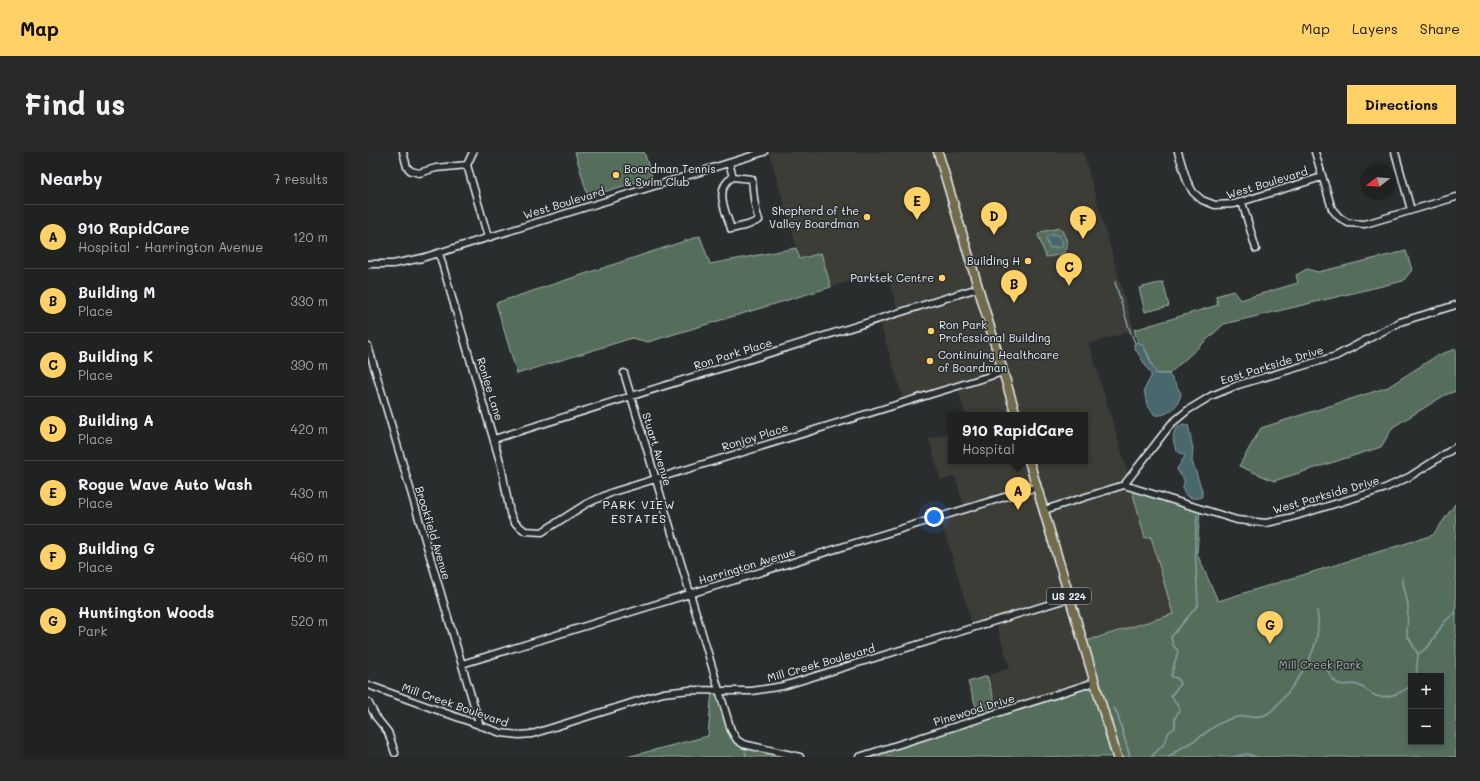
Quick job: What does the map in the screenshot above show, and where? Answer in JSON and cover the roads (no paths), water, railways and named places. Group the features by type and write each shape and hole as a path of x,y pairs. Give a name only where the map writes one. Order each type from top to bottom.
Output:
{"main road":[{"path":"938,152 1015,412"},
{"name":"US 224","path":"1030,464 1117,757"}],"street":[{"path":"403,152 407,167 411,171 418,173 436,168 467,165"},
{"path":"473,152 467,165 488,237"},
{"name":"West Boulevard","path":"368,264 401,263 439,253 764,152"},
{"name":"West Boulevard","path":"1178,152 1187,181 1197,197 1205,202 1217,206 1227,206 1242,202 1322,177"},
{"path":"1315,152 1332,209 1339,217 1348,223 1365,224 1456,197"},
{"path":"1395,152 1411,210"},
{"path":"729,163 733,177"},
{"path":"733,177 752,179 754,191 753,201 759,220 748,225 732,229 723,201 722,189 726,182 733,177"},
{"path":"1242,202 1256,249"},
{"name":"Ronlee Lane","path":"439,253 504,476 510,516 521,529"},
{"name":"Ron Park Place","path":"494,439 978,288"},
{"name":"East Parkside Drive","path":"1124,485 1171,424 1188,410 1211,396 1238,384 1336,356 1400,322 1456,305"},
{"name":"Brookfield Avenue","path":"368,346 480,726"},
{"name":"Ronjoy Place","path":"521,529 535,533 546,531 595,499 656,478 1003,372"},
{"name":"Stuart Avenue","path":"624,373 719,691"},
{"name":"West Parkside Drive","path":"1124,485 1237,520 1266,522 1289,518 1384,489 1409,477 1456,448"},
{"path":"1044,510 1124,485"},
{"name":"Harrington Avenue","path":"462,664 1037,487"},
{"name":"Mill Creek Boulevard","path":"368,685 480,726 506,734 526,735 663,693 690,690 752,691 783,686 1070,598"},
{"name":"Pinewood Drive","path":"859,757 1095,682"},
{"path":"719,691 731,730 737,740 746,745 800,757"},
{"path":"368,702 376,717 388,732 396,753"}],"water":[{"path":"1050,235 1058,235 1063,243 1062,247 1049,248 1046,238"},
{"path":"1137,342 1144,347 1156,374 1169,374 1181,393 1176,406 1169,412 1155,415 1147,405 1144,390 1151,377 1151,374 1134,347 1134,344"},
{"path":"1183,424 1188,425 1193,449 1192,461 1202,490 1202,497 1200,498 1191,498 1184,493 1184,480 1177,469 1185,456 1176,450 1173,438 1176,429"}],"waterway":[{"path":"1115,282 1135,343"},
{"path":"1151,757 1163,745 1169,732 1175,728 1175,718 1180,709 1171,696 1180,684 1178,679 1171,676 1178,651 1173,645 1171,637 1198,605 1195,546 1197,515"},
{"path":"1402,578 1408,605 1407,635 1418,654 1416,673"},
{"path":"1169,757 1179,749 1226,720 1231,718 1256,717 1270,712 1280,702 1305,668 1317,635 1317,611"},
{"path":"1418,654 1428,647 1445,621 1456,612"},
{"path":"1308,662 1323,666 1327,669 1335,682 1344,685 1357,685 1376,696 1385,697 1408,687"},
{"path":"1114,708 1117,713 1130,757"},
{"path":"745,752 747,757"},
{"path":"1233,757 1247,754 1257,757"}],"place":[{"name":"Boardman Tennis & Swim Club","path":"616,175"},
{"name":"Shepherd of the Valley Boardman","path":"867,217"},
{"name":"Rogue Wave Auto Wash","path":"917,220"},
{"name":"Building A","path":"994,235"},
{"name":"Building G","path":"1083,239"},
{"name":"Building H","path":"1028,261"},
{"name":"Parktek Centre","path":"942,278"},
{"name":"Building K","path":"1069,286"},
{"name":"Building M","path":"1014,303"},
{"name":"Ron Park Professional Building","path":"931,331"},
{"name":"Continuing Healthcare of Boardman","path":"930,361"},
{"name":"910 RapidCare","path":"1018,510"},
{"name":"Huntington Woods","path":"1270,644"}],"district":[{"name":"PARK VIEW ESTATES","path":"639,512"}],"park label":[{"name":"Mill Creek Park","path":"1320,665"}]}
